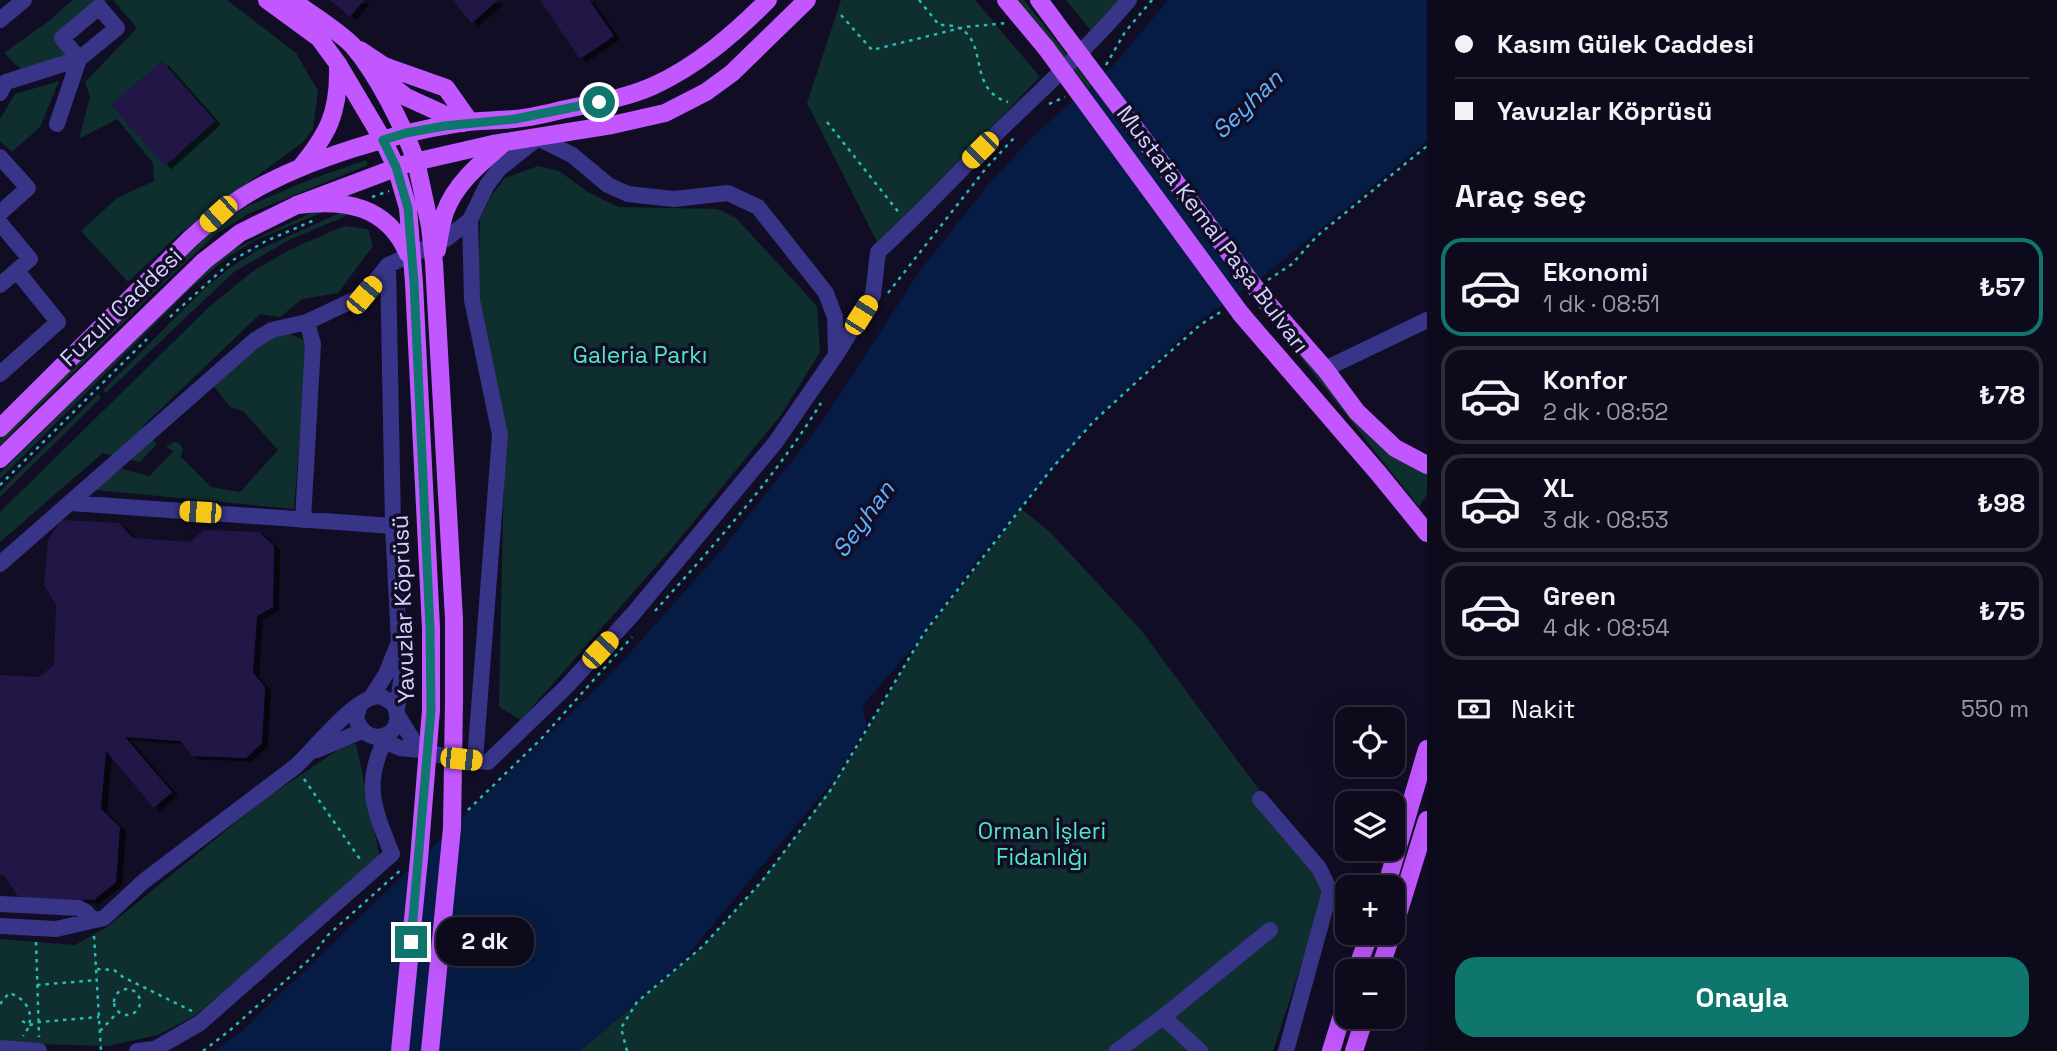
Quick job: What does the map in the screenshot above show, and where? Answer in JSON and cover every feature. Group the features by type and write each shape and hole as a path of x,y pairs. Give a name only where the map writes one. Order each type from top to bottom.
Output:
{"main road":[{"path":"267,0 319,38 395,136"},
{"path":"292,0 352,46 384,66 446,88 466,122"},
{"name":"Fuzuli Caddesi","path":"2,423 218,214 249,192 300,168 395,136 466,122 537,115 599,102 653,86 736,32 768,0"},
{"name":"Mustafa Kemal Paşa Bulvarı","path":"1006,0 1046,48 1235,310 1380,474 1427,533"},
{"name":"Mustafa Kemal Paşa Bulvarı","path":"1039,0 1357,412 1395,448 1427,465"},
{"name":"Fuzuli Caddesi","path":"0,458 204,261 240,233 297,205 406,164 505,142 665,113 706,92 732,73 805,1"},
{"path":"352,46 366,65 406,164"},
{"path":"300,168 325,136 332,121 337,103 338,64"},
{"path":"366,65 406,97 466,122"},
{"path":"434,263 445,212 458,187 505,142"},
{"name":"Yavuzlar Köprüsü","path":"400,1051 431,710 430,628 412,265 408,208 402,187 406,164"},
{"name":"Yavuzlar Köprüsü","path":"406,164 430,226 434,263 454,618 452,828 430,1051"},
{"path":"297,205 327,201 358,207 379,216 395,230 412,265"},
{"path":"1390,875 1427,749"},
{"path":"1405,897 1427,820"},
{"path":"1331,1051 1338,1029"},
{"path":"1354,1051 1361,1029"}],"street":[{"path":"0,20 23,0"},
{"path":"399,642 386,674 356,718 377,736 400,748 488,762 567,686 633,614 775,443 836,355 873,295 878,253 909,225 1129,0"},
{"path":"2,84 79,59 57,124"},
{"path":"0,564 254,340 272,330 307,322 364,295 388,265 446,239 470,220 487,185 500,168 538,138 572,155 608,185 628,194 674,199 728,194 758,207 826,293 835,317 836,355"},
{"path":"0,157 28,188 0,213"},
{"path":"470,220 472,300 500,435 475,760"},
{"path":"0,223 30,259 0,285"},
{"path":"312,752 377,736 397,724 404,661 399,642 393,526 388,265"},
{"path":"0,374 58,322 17,271"},
{"path":"1325,369 1427,320"},
{"path":"303,520 313,344 307,322"},
{"path":"71,503 393,526"},
{"path":"0,926 56,929 104,918 144,881 296,766 366,700 387,698 419,750"},
{"path":"137,1051 155,1049 200,1023 392,854 374,805 372,777 377,755 377,736"},
{"path":"1260,799 1319,868 1330,891 1286,1051"},
{"path":"0,904 79,908 93,920"},
{"path":"1117,1051 1270,930"},
{"path":"1163,1017 1200,1051"},
{"path":"0,1048 39,1046"}],"path":[{"path":"919,0 939,25 960,28 968,35 980,75 988,89 1001,100 1024,107"},
{"path":"841,15 872,50 960,28 1025,22"},
{"path":"827,121 909,225"},
{"path":"1262,291 1292,264 1317,236 1427,146"},
{"path":"370,198 402,187"},
{"path":"166,321 233,260 266,241 325,215"},
{"path":"627,1051 621,1028 637,1002 703,946 762,881 830,791 924,634 1053,467 1094,421 1200,325 1235,310"},
{"path":"0,485 146,340"},
{"path":"296,766 370,874"},
{"path":"93,920 101,1051"},
{"path":"36,928 39,1046"},
{"path":"96,969 114,970 182,1008 208,1016"},
{"path":"37,985 97,980"},
{"path":"135,991 141,986"},
{"path":"127,989 135,991 140,998 138,1010 127,1014 119,1012 114,999 119,992 127,989"},
{"path":"0,1004 9,993 17,996 29,1008 30,1024 22,1037"},
{"path":"100,1031 119,1012"},
{"path":"22,1021 30,1024 99,1017"}],"green space":[{"path":"72,0 107,0 60,44 72,57 25,73 4,53 50,20"},
{"path":"113,0 227,0 296,53 318,91 313,129 304,141 179,234 128,282 81,231 117,198 154,181 153,163 117,119 79,139 90,97 85,82 137,28"},
{"path":"841,0 975,0 1040,77 878,244 807,103"},
{"path":"1018,0 1024,0 1286,332 1427,472 1427,494 1419,507"},
{"path":"1066,0 1128,0 1096,37"},
{"path":"59,81 40,127 12,152 0,141 0,119 15,94"},
{"path":"366,160 368,165 248,214 216,234 0,445 0,439 213,230 245,207"},
{"name":"Galeria Parkı","path":"538,166 559,171 588,192 618,207 717,209 736,218 817,306 820,352 781,415 673,547 521,720 499,707 505,426 478,293 480,219 492,195 505,178"},
{"path":"328,210 256,240 226,258 188,291 0,479 0,473 223,254 311,213"},
{"path":"344,211 346,216 289,240 234,272 106,393 103,390 205,288 231,267 258,250"},
{"path":"344,226 368,229 373,246 338,293 302,299 280,317 260,314 142,427 157,444 140,462 103,453 0,542 0,512 209,307 252,272 289,250"},
{"path":"277,329 307,341 294,509 96,490 116,467 149,476 174,451 166,447 174,442 179,443 183,449 181,457 211,487 240,492 278,450 243,411 230,407 213,385"},
{"path":"98,394 101,398 0,497 0,491"},
{"name":"Orman İşleri Fidanlığı","path":"1021,509 1049,531 1141,630 1328,883 1273,1051 580,1051 703,946 756,888 804,826 857,748 919,642"},
{"path":"356,744 380,858 196,1015 158,1035 108,1046 0,1043 0,939 75,945 107,927 265,799 345,745"}],"water":[{"name":"Seyhan","path":"1168,0 1427,0 1427,141 1264,276 1195,324 1093,421 982,554 915,645 862,706 867,726 834,780 682,962 580,1051 215,1051 243,1030 611,674 724,547 820,425 921,269 988,185 1035,134 1113,66"}],"building":[{"path":"330,0 364,0 350,17"},
{"path":"452,0 498,0 472,23"},
{"path":"540,0 589,0 614,36 580,59"},
{"path":"162,61 215,121 165,166 111,105"},
{"path":"61,520 119,523 133,538 190,542 204,530 259,532 274,546 273,607 257,616 253,673 265,687 262,743 246,758 192,756 180,741 125,737 172,792 154,808 106,751 101,809 120,827 116,882 94,900 19,898 4,875 0,875 0,675 39,677 54,665 56,605 44,585 48,540"}],"route":[{"path":"411,942 431,710 430,628 408,208 396,167 383,140 444,126 515,119 599,102"}]}
